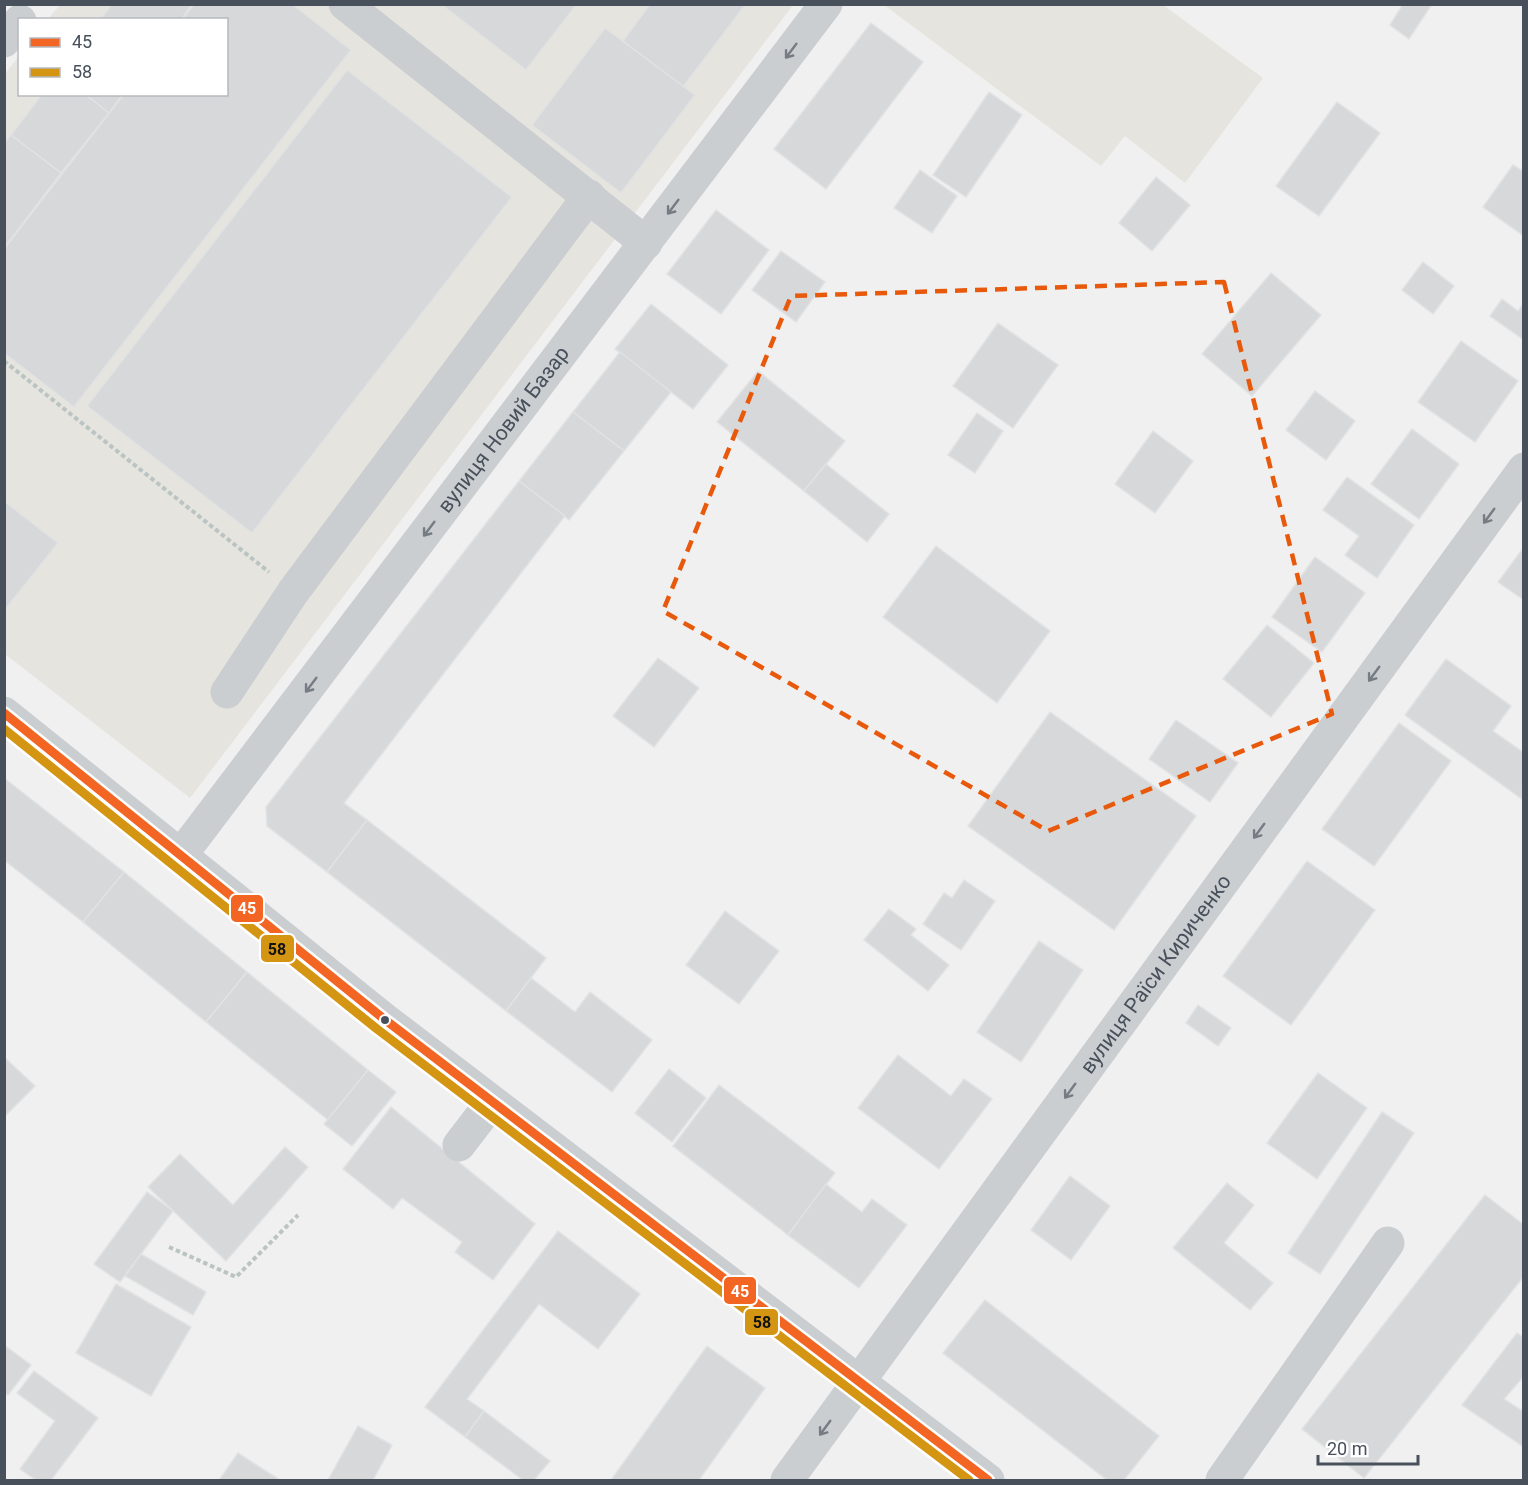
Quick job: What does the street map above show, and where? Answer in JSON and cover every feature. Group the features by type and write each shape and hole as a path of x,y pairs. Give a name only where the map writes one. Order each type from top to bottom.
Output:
{"street":[{"path":"22,18 33,4"},
{"path":"345,4 646,243"},
{"name":"вулиця Новий Базар","path":"182,855 826,4"},
{"path":"4,41 18,23"},
{"path":"227,692 293,592 589,196"},
{"name":"вулиця Раїси Кириченко","path":"787,1480 1524,469"},
{"path":"4,713 375,1012 988,1480"},
{"path":"459,1145 492,1102"},
{"path":"1222,1480 1389,1243"}],"path":[{"path":"4,361 293,592"},
{"path":"168,1246 236,1277 298,1215"}],"highlighted area":[{"path":"1224,282 1332,714 1048,831 663,611 791,296"}],"shaded area":[{"path":"60,5 793,5 190,798 5,654 4,75 18,57 18,96 228,96 228,18 49,18"},
{"path":"884,5 1163,5 1263,78 1185,183 1125,136 1101,166"}],"building":[{"path":"112,4 192,4 182,18 102,18"},
{"path":"194,4 292,4 351,50 74,407 4,353 4,249 122,96 228,96 228,18 184,18"},
{"path":"441,4 577,4 526,70"},
{"path":"650,4 746,4 683,87 623,41"},
{"path":"1403,4 1432,4 1409,39 1390,25"},
{"path":"871,23 923,62 826,189 774,149"},
{"path":"605,28 695,95 621,193 532,125"},
{"path":"347,70 512,197 252,533 87,406"},
{"path":"989,92 1022,115 966,197 933,175"},
{"path":"40,96 88,96 109,113 61,173 11,135"},
{"path":"88,96 122,96 109,113"},
{"path":"1337,102 1380,133 1319,216 1276,186"},
{"path":"11,135 61,173 7,244 4,242 4,143"},
{"path":"1513,165 1524,172 1524,236 1483,207"},
{"path":"920,170 957,196 932,233 894,208"},
{"path":"1156,177 1190,205 1152,251 1119,223"},
{"path":"716,210 769,250 721,314 667,274"},
{"path":"781,251 825,282 796,322 752,290"},
{"path":"1423,262 1454,286 1433,314 1402,290"},
{"path":"1271,273 1321,315 1252,396 1202,354"},
{"path":"1502,299 1518,311 1524,303 1524,340 1490,316"},
{"path":"651,304 728,365 693,409 615,349"},
{"path":"998,323 1058,365 1013,428 953,386"},
{"path":"1461,341 1518,381 1475,442 1418,402"},
{"path":"620,352 671,392 624,451 573,412"},
{"path":"758,371 845,441 804,491 717,422"},
{"path":"1315,391 1355,421 1326,460 1286,430"},
{"path":"573,412 624,451 569,520 519,481"},
{"path":"977,413 1003,431 975,473 948,455"},
{"path":"1412,429 1459,464 1419,519 1371,484"},
{"path":"1153,431 1193,461 1155,513 1115,484"},
{"path":"826,464 889,514 867,542 804,491"},
{"path":"1347,477 1414,525 1377,578 1345,555 1359,536 1323,510"},
{"path":"519,481 565,516 344,803 367,820 327,872 267,826 266,807"},
{"path":"4,501 58,543 4,611"},
{"path":"936,546 1050,631 997,703 883,617"},
{"path":"1524,547 1524,600 1498,582"},
{"path":"1315,557 1365,593 1322,652 1272,617"},
{"path":"1267,625 1314,663 1271,717 1223,679"},
{"path":"658,658 699,688 654,747 613,716"},
{"path":"1446,659 1511,706 1493,731 1524,753 1522,799 1405,715"},
{"path":"1050,712 1196,816 1114,930 968,826"},
{"path":"1176,720 1238,763 1210,802 1149,759"},
{"path":"1399,723 1451,761 1374,866 1322,829"},
{"path":"4,778 124,872 83,922 4,860"},
{"path":"367,820 546,958 506,1011 327,872"},
{"path":"1307,861 1375,910 1291,1025 1223,976"},
{"path":"124,872 247,972 206,1022 83,922"},
{"path":"964,880 995,901 961,950 923,924 944,893 952,898"},
{"path":"889,909 916,929 911,935 949,965 928,991 864,940"},
{"path":"725,911 779,951 739,1004 686,965"},
{"path":"1039,941 1083,970 1021,1062 977,1032"},
{"path":"247,972 368,1070 328,1120 206,1022"},
{"path":"531,978 575,1012 590,992 652,1040 612,1092 506,1011"},
{"path":"1198,1005 1231,1028 1218,1046 1186,1023"},
{"path":"898,1055 951,1096 964,1079 992,1099 939,1169 858,1108"},
{"path":"4,1057 35,1086 4,1117"},
{"path":"669,1069 706,1098 672,1142 635,1113"},
{"path":"368,1070 396,1092 352,1146 324,1124"},
{"path":"1318,1073 1367,1108 1317,1179 1267,1143"},
{"path":"719,1085 835,1173 788,1235 673,1146"},
{"path":"391,1107 535,1224 493,1280 455,1252 462,1242 402,1198 393,1209 343,1169"},
{"path":"1382,1112 1414,1133 1320,1274 1288,1253"},
{"path":"285,1147 308,1167 226,1261 148,1187 180,1154 233,1205"},
{"path":"1070,1176 1110,1206 1071,1260 1031,1230"},
{"path":"1227,1183 1254,1205 1224,1243 1273,1283 1250,1310 1173,1248"},
{"path":"826,1184 862,1212 872,1199 907,1225 859,1288 788,1235"},
{"path":"147,1192 173,1211 120,1282 94,1264"},
{"path":"1485,1195 1524,1225 1524,1276 1364,1478 1302,1429"},
{"path":"558,1231 640,1294 598,1349 539,1304 467,1399 484,1411 465,1437 425,1407"},
{"path":"141,1254 206,1292 193,1315 125,1276"},
{"path":"116,1284 191,1327 151,1396 76,1353"},
{"path":"985,1300 1159,1436 1124,1480 1107,1480 943,1353"},
{"path":"1517,1333 1524,1338 1524,1376 1504,1399 1524,1412 1524,1447 1462,1405"},
{"path":"4,1345 31,1365 8,1395 4,1393"},
{"path":"707,1346 765,1388 699,1480 611,1480"},
{"path":"34,1371 98,1418 51,1480 36,1480 20,1469 55,1421 17,1393"},
{"path":"484,1411 550,1461 534,1480 523,1480 465,1437"},
{"path":"358,1426 392,1445 373,1480 328,1480"},
{"path":"238,1453 280,1480 219,1480"}],"transit line":[{"name":"45","path":"4,713 384,1019 988,1480"},
{"name":"58","path":"4,729 377,1029 969,1480"}]}
